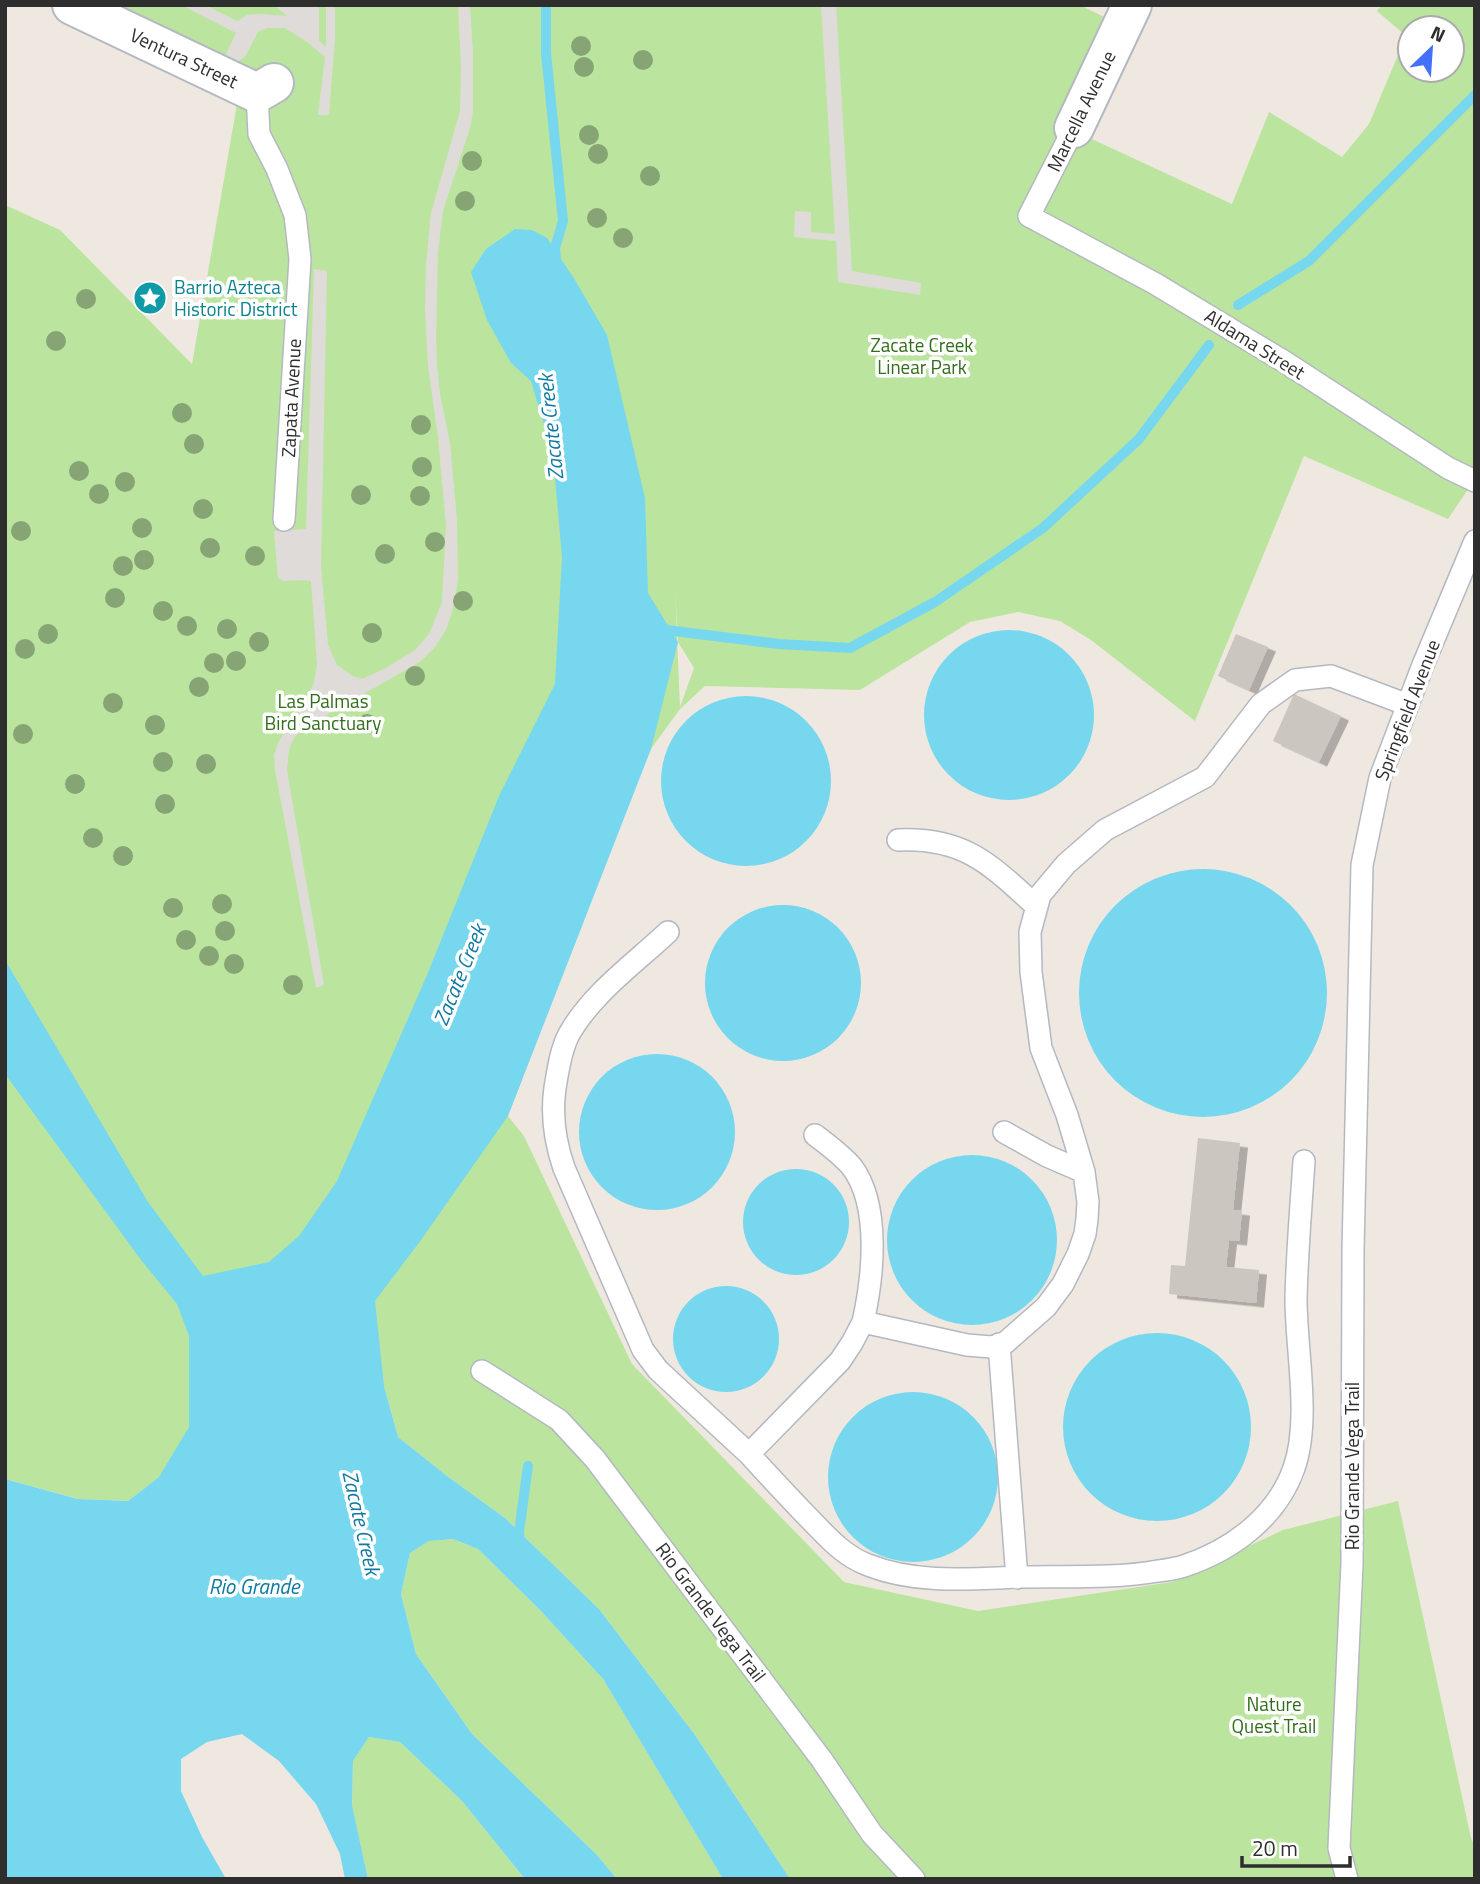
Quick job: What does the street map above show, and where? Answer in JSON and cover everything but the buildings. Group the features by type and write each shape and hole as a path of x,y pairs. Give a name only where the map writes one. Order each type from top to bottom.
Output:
{"street":[{"name":"Ventura Street","path":"72,5 266,88"},
{"name":"Marcella Avenue","path":"1074,128 1132,5"}],"lane":[{"name":"Zapata Avenue","path":"266,88 259,134 277,169 295,215 300,260 284,520"},
{"name":"Marcella Avenue","path":"1029,216 1074,128"},
{"name":"Aldama Street","path":"1029,216 1166,290 1285,362 1448,468 1475,481"},
{"name":"Springfield Avenue","path":"1358,1052 1362,865 1380,778 1475,541"},
{"path":"863,1322 967,1345 991,1347 1005,1343 1046,1307 1063,1284 1079,1254 1087,1219 1084,1172 1067,1115 1041,1048 1031,972 1030,932 1040,895 1066,864 1105,830 1205,777 1261,704 1295,680 1331,676 1408,705"},
{"path":"898,840 922,839 950,845 978,858 1037,907"},
{"path":"668,932 594,1000 567,1038 559,1060 554,1097 557,1149 643,1350 658,1370 748,1454 831,1541 849,1556 891,1573 956,1579 1135,1575 1182,1567 1210,1555 1256,1526 1283,1491 1294,1468 1301,1443 1296,1299 1304,1161"},
{"name":"Rio Grande Vega Trail","path":"1347,1879 1339,1848 1352,1564 1353,1264 1358,1052"},
{"path":"1004,1132 1046,1156 1084,1172"},
{"path":"748,1454 840,1361 863,1322 868,1299 872,1252 870,1220 864,1190 852,1167 815,1135"},
{"path":"999,1344 1017,1578"},
{"name":"Rio Grande Vega Trail","path":"482,1371 559,1420 595,1459 822,1760 872,1834 914,1879"}],"green space":[{"path":"69,5 1080,5 1104,17 1055,122 1232,204 1269,112 1342,157 1369,124 1396,60 1396,84 1466,84 1466,14 1396,14 1396,27 1377,11 1382,5 1475,5 1475,479 1448,519 1304,456 1195,721 1091,640 1060,621 1018,612 970,622 860,690 705,686 680,709 651,749 623,814 508,1116 524,1136 632,1364 844,1582 978,1611 1172,1582 1283,1530 1398,1501 1475,1848 1475,1879 790,1879 695,1735 599,1609 505,1518 398,1437 384,1386 159,1477 128,1501 79,1499 5,1479 5,205 60,230 192,364 237,104","holes":["675,588 678,642 694,668 680,707"]},
{"path":"453,1539 478,1549 540,1610 603,1679 723,1879 617,1879 597,1855 472,1734 416,1654 401,1594 410,1553 429,1541"},
{"path":"369,1737 400,1742 462,1801 525,1879 368,1879 352,1806 353,1761"}],"shaded area":[{"path":"181,5 205,5 237,21 247,15 287,16 274,5 319,5 319,41 326,47 326,5 335,5 329,115 318,115 325,57 307,42 285,28 267,28 258,32 245,57 236,63 224,58 236,33"},
{"path":"458,5 470,5 473,111 443,211 438,252 436,338 440,394 450,443 457,520 458,580 446,630 435,647 420,662 302,729 289,749 287,770 324,985 316,988 274,755 279,741 307,700 314,682 317,664 311,581 283,581 278,578 274,531 306,529 314,269 327,271 321,566 328,645 337,665 362,679 415,650 429,634 442,602 446,525 428,366 426,265 431,213 460,111"},
{"path":"821,5 836,5 852,271 921,283 920,295 838,282 836,241 794,237 795,211 811,212 811,232 835,234"}],"water":[{"name":"Rio Grande","path":"515,229 532,230 547,238 607,335 645,498 648,593 678,642 651,749 508,1116 375,1301 384,1386 398,1437 505,1518 599,1609 695,1735 790,1879 723,1879 603,1679 540,1610 478,1549 453,1539 429,1541 410,1553 401,1594 416,1654 472,1734 597,1855 617,1879 525,1879 462,1801 400,1742 369,1737 353,1761 352,1805 368,1879 345,1879 340,1854 316,1804 279,1761 242,1734 207,1742 181,1759 181,1791 202,1837 226,1879 5,1879 5,1479 78,1499 128,1501 159,1477 189,1427 189,1336 177,1304 141,1260 5,1074 5,960 148,1202 203,1276 269,1262 299,1236 337,1181 427,975 499,796 555,684 562,557 553,455 531,381 511,363 487,320 471,272 486,249"},
{"path":"1009,630 1041,637 1069,655 1087,683 1094,715 1087,747 1069,775 1041,793 1009,800 977,793 949,775 931,747 924,715 931,683 949,655 977,637"},
{"path":"746,696 778,703 806,721 824,749 831,781 824,813 806,841 778,859 746,866 714,859 686,841 668,813 661,781 668,749 686,721 714,703"},
{"path":"1203,869 1239,875 1261,884 1281,897 1299,915 1312,935 1321,957 1327,993 1321,1029 1312,1051 1299,1071 1281,1089 1261,1102 1239,1111 1203,1117 1167,1111 1145,1102 1125,1089 1107,1071 1094,1051 1085,1029 1079,993 1085,957 1094,935 1107,915 1125,897 1145,884 1167,875"},
{"path":"783,905 813,911 838,928 855,953 861,983 855,1013 838,1038 813,1055 783,1061 753,1055 728,1038 711,1013 705,983 711,953 728,928 753,911"},
{"path":"657,1054 687,1060 712,1077 729,1102 735,1132 729,1162 712,1187 687,1204 657,1210 627,1204 602,1187 585,1162 579,1132 585,1102 602,1077 627,1060"},
{"path":"972,1155 1004,1162 1032,1180 1050,1208 1057,1240 1050,1272 1032,1300 1004,1318 972,1325 940,1318 912,1300 894,1272 887,1240 894,1208 912,1180 940,1162"},
{"path":"796,1169 816,1173 834,1184 845,1202 849,1222 845,1242 834,1260 816,1271 796,1275 776,1271 758,1260 747,1242 743,1222 747,1202 758,1184 776,1173"},
{"path":"726,1286 746,1290 764,1301 775,1319 779,1339 775,1359 764,1377 746,1388 726,1392 706,1388 688,1377 677,1359 673,1339 677,1319 688,1301 706,1290"},
{"path":"1157,1333 1175,1334 1193,1340 1224,1360 1244,1391 1250,1409 1250,1445 1244,1463 1224,1494 1193,1514 1175,1520 1157,1521 1139,1520 1121,1514 1090,1494 1070,1463 1064,1445 1063,1427 1064,1409 1070,1391 1090,1360 1121,1340 1139,1334"},
{"path":"913,1392 945,1399 973,1417 991,1445 998,1477 991,1509 973,1537 945,1555 913,1562 881,1555 853,1537 835,1509 828,1477 835,1445 853,1417 881,1399"}],"waterway":[{"name":"Zacate Creek","path":"546,5 546,53 563,221 555,248 556,259"},
{"path":"1238,305 1309,261 1475,95"},
{"path":"658,629 779,644 850,648 935,602 1043,528 1139,439 1209,345"},
{"path":"520,1543 519,1532 528,1466"}],"place":[{"name":"Barrio Azteca Historic District","path":"150,298"}],"park label":[{"name":"Zacate Creek Linear Park","path":"922,356"},
{"name":"Las Palmas Bird Sanctuary","path":"323,712"},
{"name":"Nature Quest Trail","path":"1274,1715"}]}
